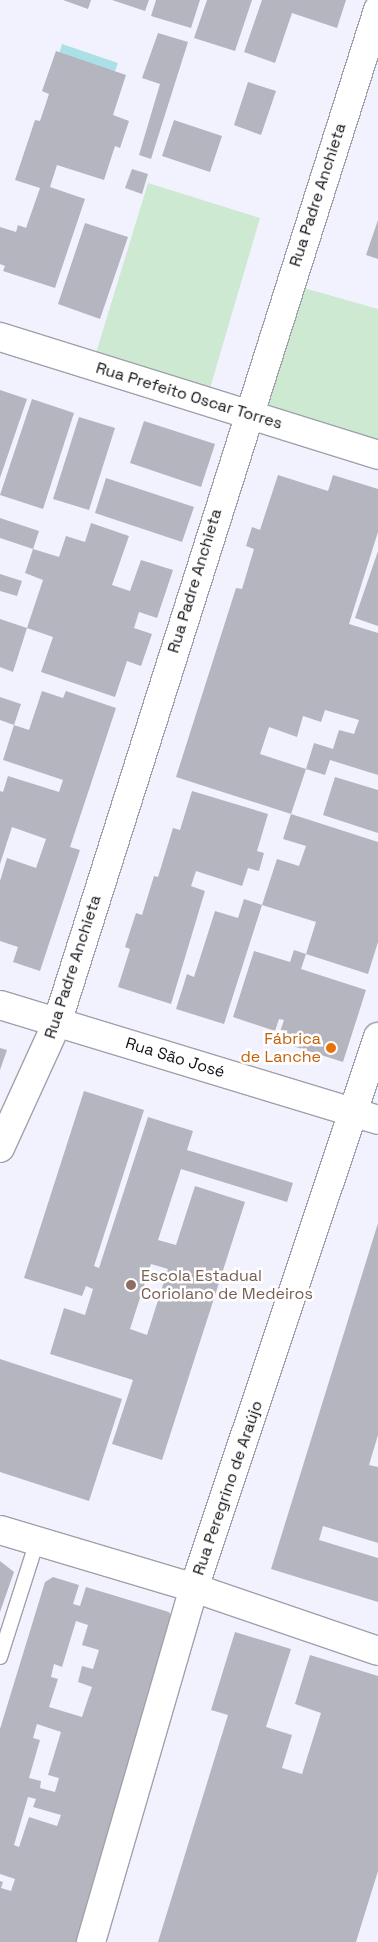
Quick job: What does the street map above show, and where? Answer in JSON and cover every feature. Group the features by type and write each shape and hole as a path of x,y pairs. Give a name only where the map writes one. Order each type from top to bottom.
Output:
{"street":[{"name":"Rua Padre Anchieta","path":"0,1148 57,1023 248,414 378,10"},
{"name":"Rua Prefeito Oscar Torres","path":"0,337 378,455"},
{"name":"Rua São José","path":"0,1005 366,1116"},
{"name":"Rua Peregrino de Araújo","path":"91,1942 194,1588 366,1116 378,1037"},
{"path":"0,1530 194,1588 378,1651"}],"lane":[{"path":"0,1657 37,1541"}],"green space":[{"path":"148,183 260,218 206,402 92,366"},
{"path":"290,284 378,309 378,455 248,414"}],"water":[{"path":"62,44 118,63 108,90 54,72"}],"building":[{"path":"63,0 91,0 88,9"},
{"path":"112,0 149,0 145,11"},
{"path":"156,0 200,0 191,28 151,16"},
{"path":"207,0 252,0 235,51 194,38"},
{"path":"262,0 346,0 337,28 292,13 275,63 244,52"},
{"path":"158,33 188,42 151,159 139,155 160,84 142,78"},
{"path":"56,51 126,75 113,115 129,121 120,148 115,146 104,180 57,165 50,187 85,199 55,288 3,271 5,266 0,264 0,227 16,232 18,225 26,228 40,188 15,180 35,120 40,121 49,94 42,91"},
{"path":"248,82 276,91 261,135 234,125"},
{"path":"174,120 222,136 210,172 162,156"},
{"path":"132,169 148,174 142,194 125,188"},
{"path":"378,220 378,259 366,255"},
{"path":"85,223 128,237 100,319 58,304"},
{"path":"0,390 27,399 0,478"},
{"path":"32,399 74,413 43,509 0,495"},
{"path":"79,417 115,428 89,510 53,499"},
{"path":"144,421 215,444 201,487 130,463"},
{"path":"278,475 328,491 333,475 378,489 378,532 349,624 378,633 378,775 330,760 325,775 306,769 291,814 176,777 236,588 242,589 254,549 246,546 252,527 260,530","holes":["325,710 359,720 354,734 339,730 333,749 314,743 306,769 260,754 269,727 297,737 303,716 321,722"]},
{"path":"106,478 194,507 182,542 95,513"},
{"path":"0,518 39,531 33,549 0,538"},
{"path":"91,523 129,536 112,585 130,591 141,560 173,570 157,618 139,612 134,628 152,634 141,666 127,661 115,697 41,672 53,637 27,628 43,580 25,573 33,549 59,557 66,536 85,542"},
{"path":"378,551 378,626 355,618"},
{"path":"0,574 22,581 17,596 0,591"},
{"path":"0,619 27,628 13,672 0,667"},
{"path":"42,691 63,698 66,691 116,708 70,847 80,850 40,971 13,962 18,947 0,941 0,881 7,858 36,868 46,839 12,827 0,864 0,791 3,792 8,776 59,792 63,780 3,760 14,725 29,730"},
{"path":"0,697 21,704 14,725 0,720"},
{"path":"335,777 378,790 378,833 323,815"},
{"path":"192,791 268,814 257,851 264,853 259,871 248,868 242,886 196,871 191,886 205,891 171,1004 118,987 130,949 125,947 136,913 142,915 154,876 158,877 173,828 180,830"},
{"path":"291,814 378,842 378,942 368,974 306,954 316,922 262,905 277,859 299,866 306,846 283,839"},
{"path":"244,899 262,905 224,1024 176,1009 187,974 194,977 215,911 238,918"},
{"path":"294,950 306,954 301,969 366,990 343,1062 277,1041 284,1020 279,1019 275,1031 233,1017 254,951 290,962"},
{"path":"0,1048 7,1050 0,1070"},
{"path":"84,1091 144,1110 94,1266 99,1268 148,1117 193,1131 187,1150 293,1183 287,1202 181,1169 158,1240 176,1245 195,1186 245,1202 162,1460 112,1444 133,1380 50,1354 64,1308 85,1315 93,1289 86,1286 82,1296 24,1278","holes":["151,1264 168,1269 147,1335 130,1329"]},
{"path":"378,1223 378,1435 369,1465 378,1467 378,1543 323,1526 319,1540 378,1558 378,1602 271,1569"},
{"path":"0,1359 122,1399 89,1501 0,1472"},
{"path":"0,1561 14,1572 0,1612"},
{"path":"53,1577 79,1585 73,1604 80,1606 86,1587 169,1612 173,1620 76,1942 0,1942 0,1881 3,1882 1,1888 11,1891 15,1879 0,1874 0,1729 45,1582","holes":["76,1621 88,1625 82,1645 99,1650 93,1669 82,1666 78,1682 92,1687 82,1717 49,1707 58,1679 51,1677 54,1664 62,1667","37,1724 61,1732 48,1775 59,1778 55,1792 40,1788 41,1781 29,1778 40,1740 33,1738","28,1797 36,1799 33,1807 61,1815 57,1826 29,1817 19,1847 14,1845"]},
{"path":"235,1632 291,1649 266,1727 292,1735 282,1768 302,1774 321,1713 295,1704 310,1655 378,1676 378,1871 356,1942 158,1942 228,1715 211,1710"}],"place":[{"name":"Fábrica de Lanche","path":"331,1048"},
{"name":"Escola Estadual Coriolano de Medeiros","path":"131,1285"}]}
